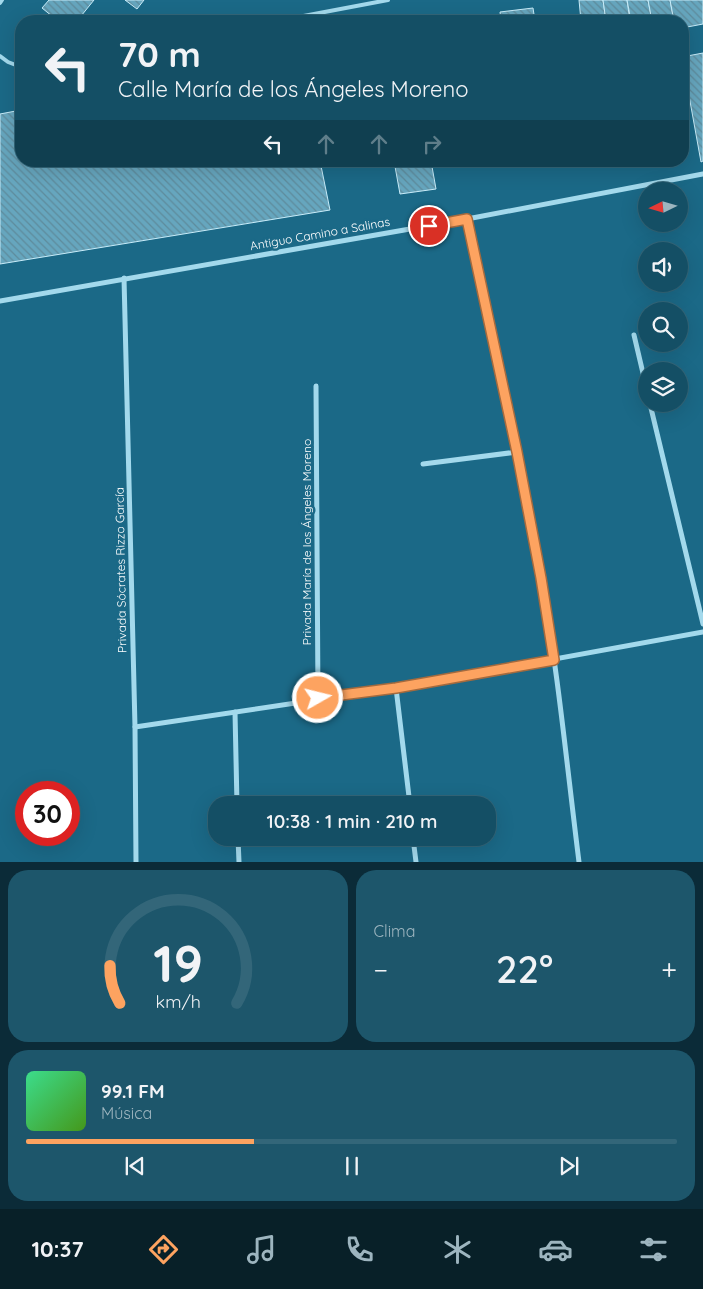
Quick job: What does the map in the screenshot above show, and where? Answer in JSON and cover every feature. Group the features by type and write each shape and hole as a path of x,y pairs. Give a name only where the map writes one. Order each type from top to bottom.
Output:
{"street":[{"name":"Antiguo Camino a Salinas","path":"0,301 467,219 703,174"},
{"path":"467,219 517,452 541,578 554,660 579,862"},
{"name":"Privada Sócrates Rizzo García","path":"124,278 135,727 136,862"},
{"path":"634,335 640,362"},
{"name":"Privada María de los Ángeles Moreno","path":"316,386 318,698"},
{"path":"652,412 703,624"},
{"path":"424,464 517,452"},
{"path":"135,727 318,698 396,688 703,632"},
{"path":"396,688 409,796"},
{"path":"235,712 237,796"},
{"path":"238,846 239,862"},
{"path":"414,846 416,862"}],"lane":[{"path":"309,15 388,0"},
{"path":"0,56 15,65"}],"building":[{"path":"49,0 94,0 82,15 51,15 42,8"},
{"path":"125,0 144,0 137,9"},
{"path":"579,0 603,0 605,15 580,15"},
{"path":"603,0 627,0 629,15 605,15"},
{"path":"627,0 648,0 651,15 630,15"},
{"path":"648,0 670,0 673,15 651,15"},
{"path":"670,0 703,0 703,24 689,27 689,15 673,15"},
{"path":"533,8 534,15 500,15 500,12"},
{"path":"703,53 703,161 701,162 689,96 689,56"},
{"path":"15,111 15,167 321,167 330,210 0,264 0,114"},
{"path":"395,167 432,167 436,189 400,194"}],"route":[{"path":"318,698 396,688 554,660 541,578 517,452 467,219 429,226"}]}
